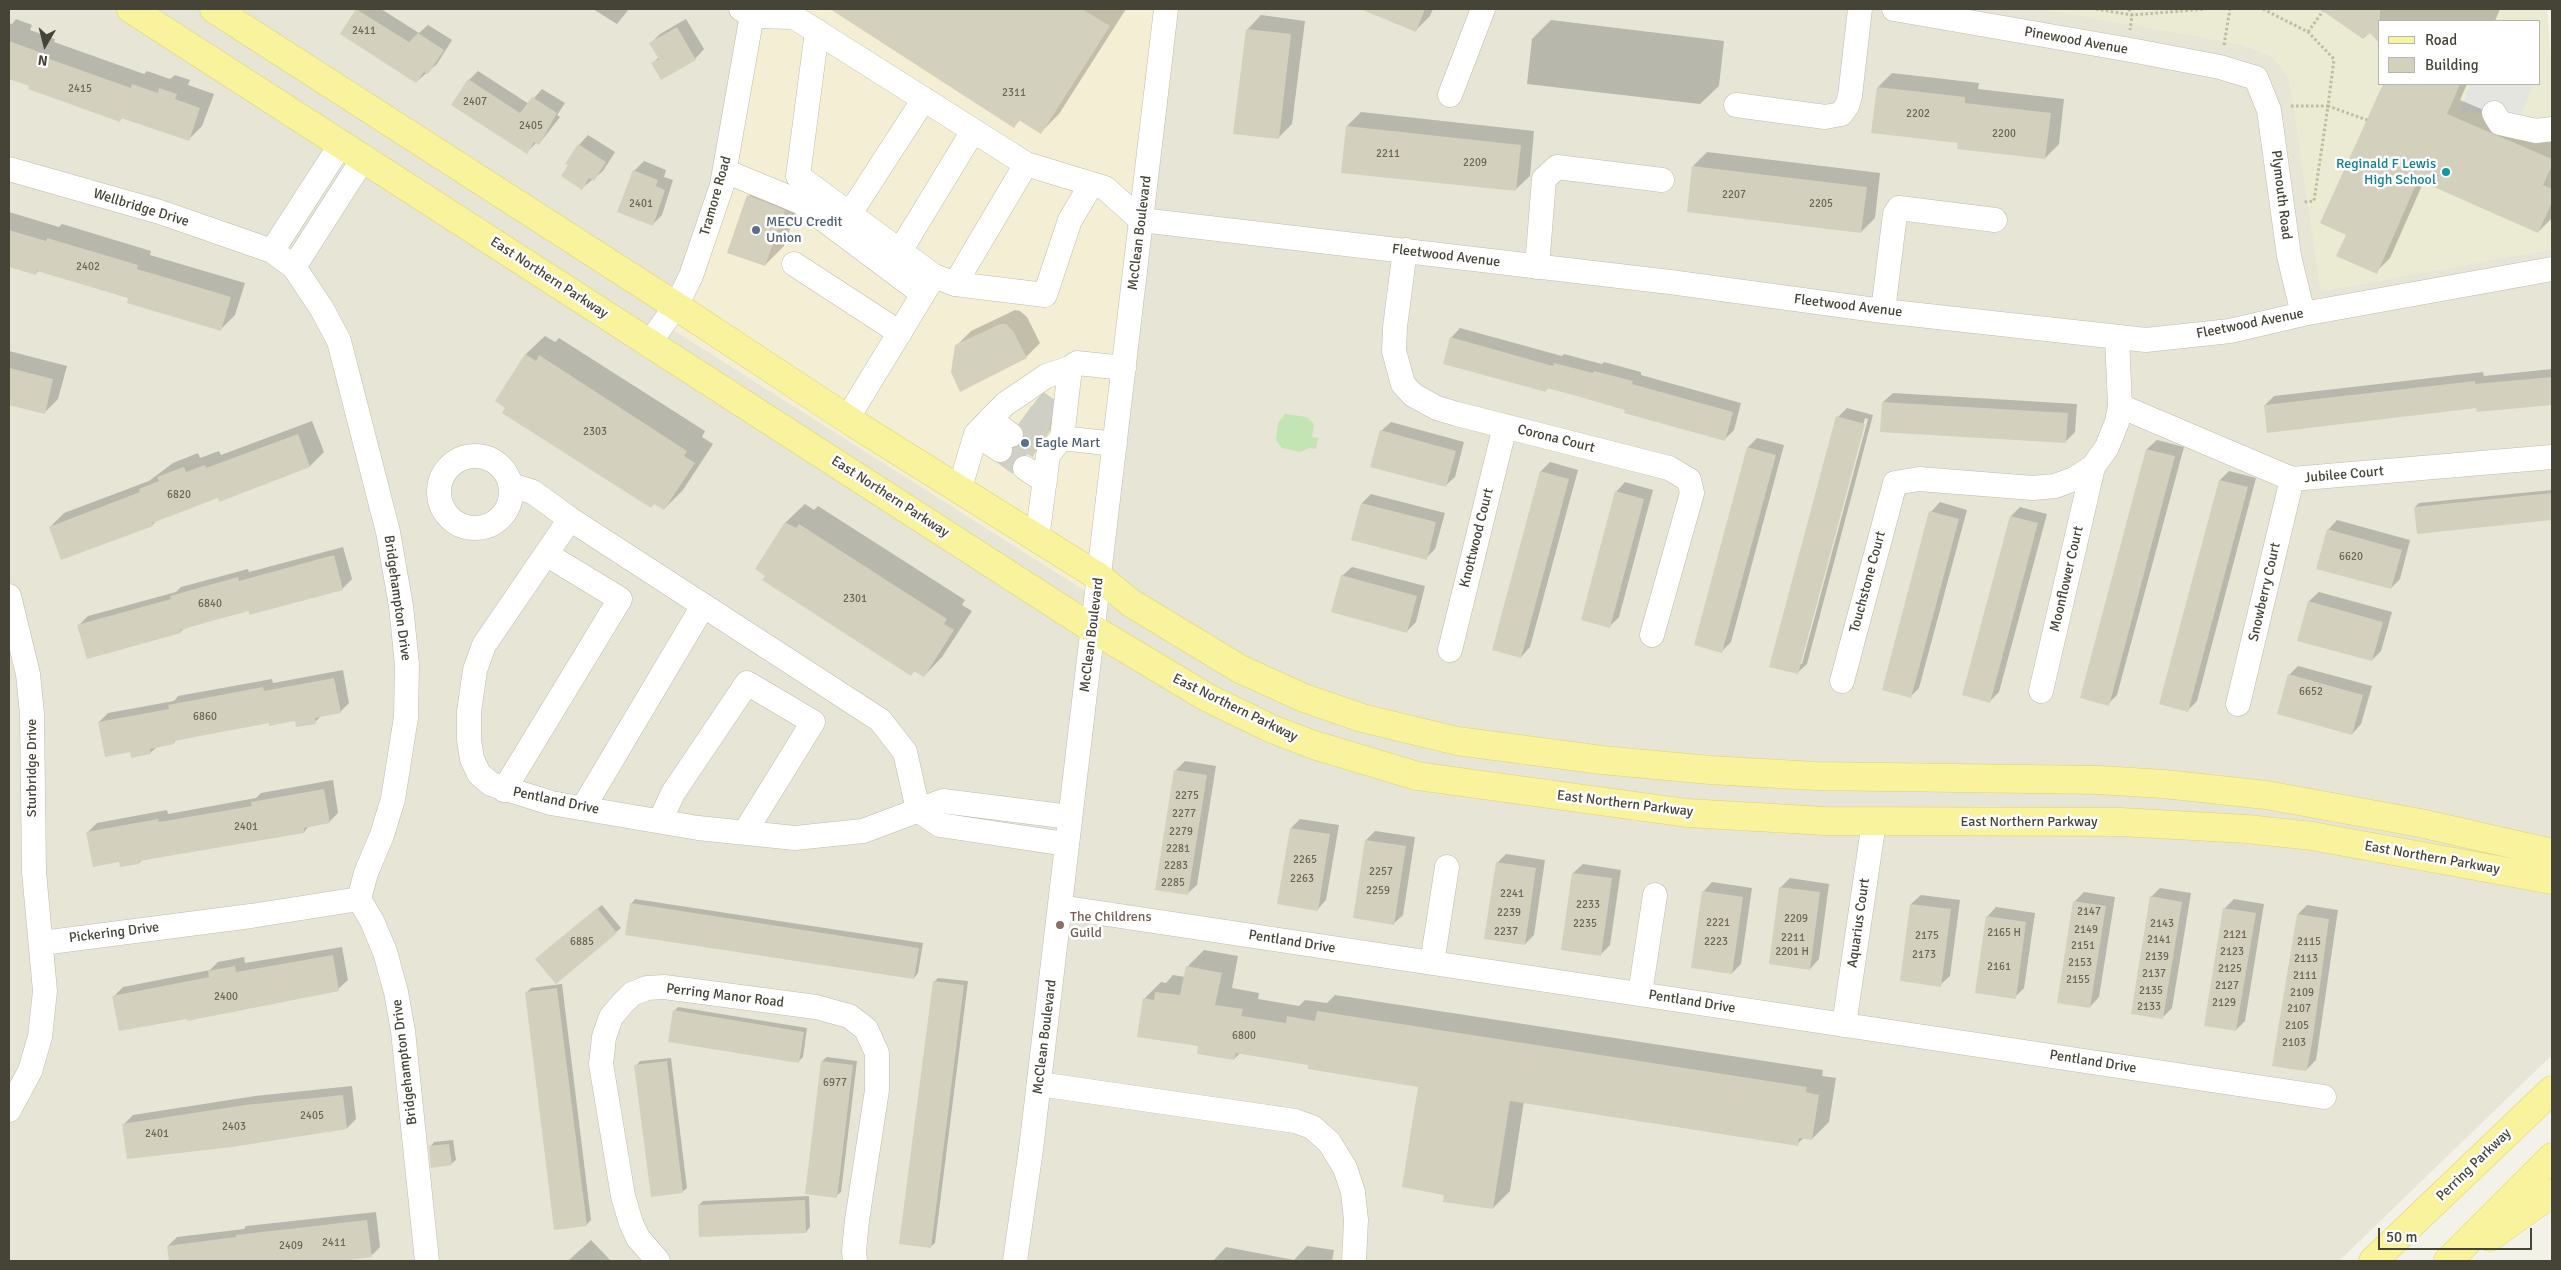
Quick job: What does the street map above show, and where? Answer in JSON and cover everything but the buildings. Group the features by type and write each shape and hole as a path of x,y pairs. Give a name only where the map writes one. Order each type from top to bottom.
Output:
{"main road":[{"name":"East Northern Parkway","path":"131,9 1093,629 1208,698 1272,729 1339,754 1408,773 1478,785 1687,812 1874,822 2121,822 2246,829 2312,836 2552,880"},
{"name":"East Northern Parkway","path":"214,9 676,306 959,491 1099,577 1131,603 1240,669 1304,698 1362,718 1457,741 1602,760 1710,770 1860,777 2044,778 2164,784 2266,795 2401,819 2552,852"},
{"name":"Perring Parkway","path":"2373,1261 2552,1090"},
{"path":"2448,1261 2552,1157"},
{"path":"2456,1261 2552,1193"}],"street":[{"name":"McClean Boulevard","path":"1014,1261 1039,1084 1166,9"},
{"path":"1450,95 1483,9"},
{"path":"1736,105 1826,117 1841,114 1850,96 1860,9"},
{"name":"Pinewood Avenue","path":"1894,9 1921,11 2136,51 2220,68 2256,78"},
{"path":"749,11 794,17 1026,164 1104,188 1141,220"},
{"name":"Tramore Road","path":"650,342 676,306 691,276 725,171 749,11"},
{"path":"816,31 798,176 900,251 938,285"},
{"name":"Plymouth Road","path":"2256,78 2269,110 2289,256 2303,314"},
{"path":"850,215 924,99"},
{"path":"2494,114 2500,123 2536,131 2552,129"},
{"path":"900,251 973,131"},
{"path":"352,152 294,267 272,251 352,152"},
{"path":"847,419 900,333 938,285 1026,164"},
{"path":"1537,267 1544,179 1557,167 1662,180"},
{"name":"Wellbridge Drive","path":"9,168 160,212 272,251"},
{"path":"725,171 800,202 938,285 1045,295 1070,220 1091,185"},
{"path":"1884,311 1895,214 1899,208 1995,220"},
{"name":"Fleetwood Avenue","path":"1141,220 1405,250 1884,311 2117,338 2165,339 2211,334 2303,314 2552,269"},
{"name":"Corona Court","path":"1405,250 1395,327 1394,351 1403,384 1413,395 1437,408 1669,468 1689,480 1692,493 1652,635"},
{"path":"794,264 900,333"},
{"name":"Bridgehampton Drive","path":"294,267 322,310 339,341 388,532 405,645 406,717 400,758 385,826 366,873 360,899 385,952 396,992 403,1031 427,1261"},
{"path":"2093,467 2113,434 2120,406 2117,338"},
{"path":"959,491 983,426 1023,403 1046,376 1070,368 1077,363 1124,368"},
{"path":"1037,539 1038,465 1048,455 1059,431 1070,368"},
{"name":"Jubilee Court","path":"2120,406 2292,479 2552,458"},
{"path":"983,426 1006,443"},
{"name":"Knottwood Court","path":"1450,650 1504,426"},
{"path":"1059,431 1115,444"},
{"name":"Touchstone Court","path":"1842,680 1895,483 1919,479 2033,488 2055,486 2074,479 2093,467"},
{"name":"Moonflower Court","path":"2041,691 2093,467"},
{"name":"Snowberry Court","path":"2238,704 2292,479"},
{"path":"511,484 533,492 570,519 880,720 905,752 918,810 940,825 1066,844"},
{"name":"Pentland Drive","path":"570,519 484,645 472,684 469,740 472,759 479,774 491,784 504,790 583,808 698,828 796,838 864,831 943,801 1070,817"},
{"path":"504,790 620,599 546,554"},
{"name":"Sturbridge Drive","path":"9,596 28,674 32,714 34,872 42,943"},
{"path":"583,808 703,606"},
{"path":"660,821 673,794 747,683 813,722 745,832"},
{"name":"Aquarius Court","path":"1844,1025 1874,822"},
{"path":"1432,963 1447,867"},
{"path":"1640,994 1655,896"},
{"name":"Pickering Drive","path":"42,943 251,916 360,899"},
{"name":"Pentland Drive","path":"1060,907 2324,1097"},
{"path":"9,1110 30,1072 40,1037 45,991 42,943"},
{"name":"Perring Manor Road","path":"658,1261 638,1238 628,1214 623,1196 601,1064 604,1037 611,1017 632,994 646,988 664,988 816,1008 850,1016 866,1029 877,1053 877,1090 857,1220 854,1250 855,1261"},
{"path":"1039,1084 1295,1121 1312,1127 1329,1142 1345,1168 1353,1192 1356,1220 1354,1261"}],"path":[{"path":"2096,9 2132,15 2206,9"},
{"path":"2129,9 2132,15 2129,32"},
{"path":"2223,48 2230,9"},
{"path":"2262,9 2308,32 2334,59 2314,201 2303,202"},
{"path":"2308,32 2323,11"},
{"path":"2289,106 2328,106 2367,120"}],"shaded area":[{"path":"9,9 2043,9 2241,44 2272,56 2287,74 2292,92 2321,291 2552,249 2552,1055 2339,1261 9,1261"},
{"path":"749,9 1163,9 1093,596 662,323 721,178"},
{"path":"2043,9 2547,9 2552,69 2552,249 2321,291 2292,92 2287,74 2272,56 2241,44"},
{"path":"2471,85 2533,85 2521,115 2460,112"}],"green space":[{"path":"1285,414 1307,417 1314,424 1312,437 1318,438 1316,449 1310,448 1300,452 1282,448 1276,440 1278,423"}],"tunnel":[{"path":"1036,401 1060,419"},
{"path":"1025,415 1050,433"},
{"path":"1011,435 1036,453"},
{"path":"1000,450 1025,468"}],"place":[{"name":"Reginald F Lewis High School","path":"2446,172"},
{"name":"MECU Credit Union","path":"756,230"},
{"name":"Eagle Mart","path":"1025,443"},
{"name":"The Childrens Guild","path":"1060,925"}]}
